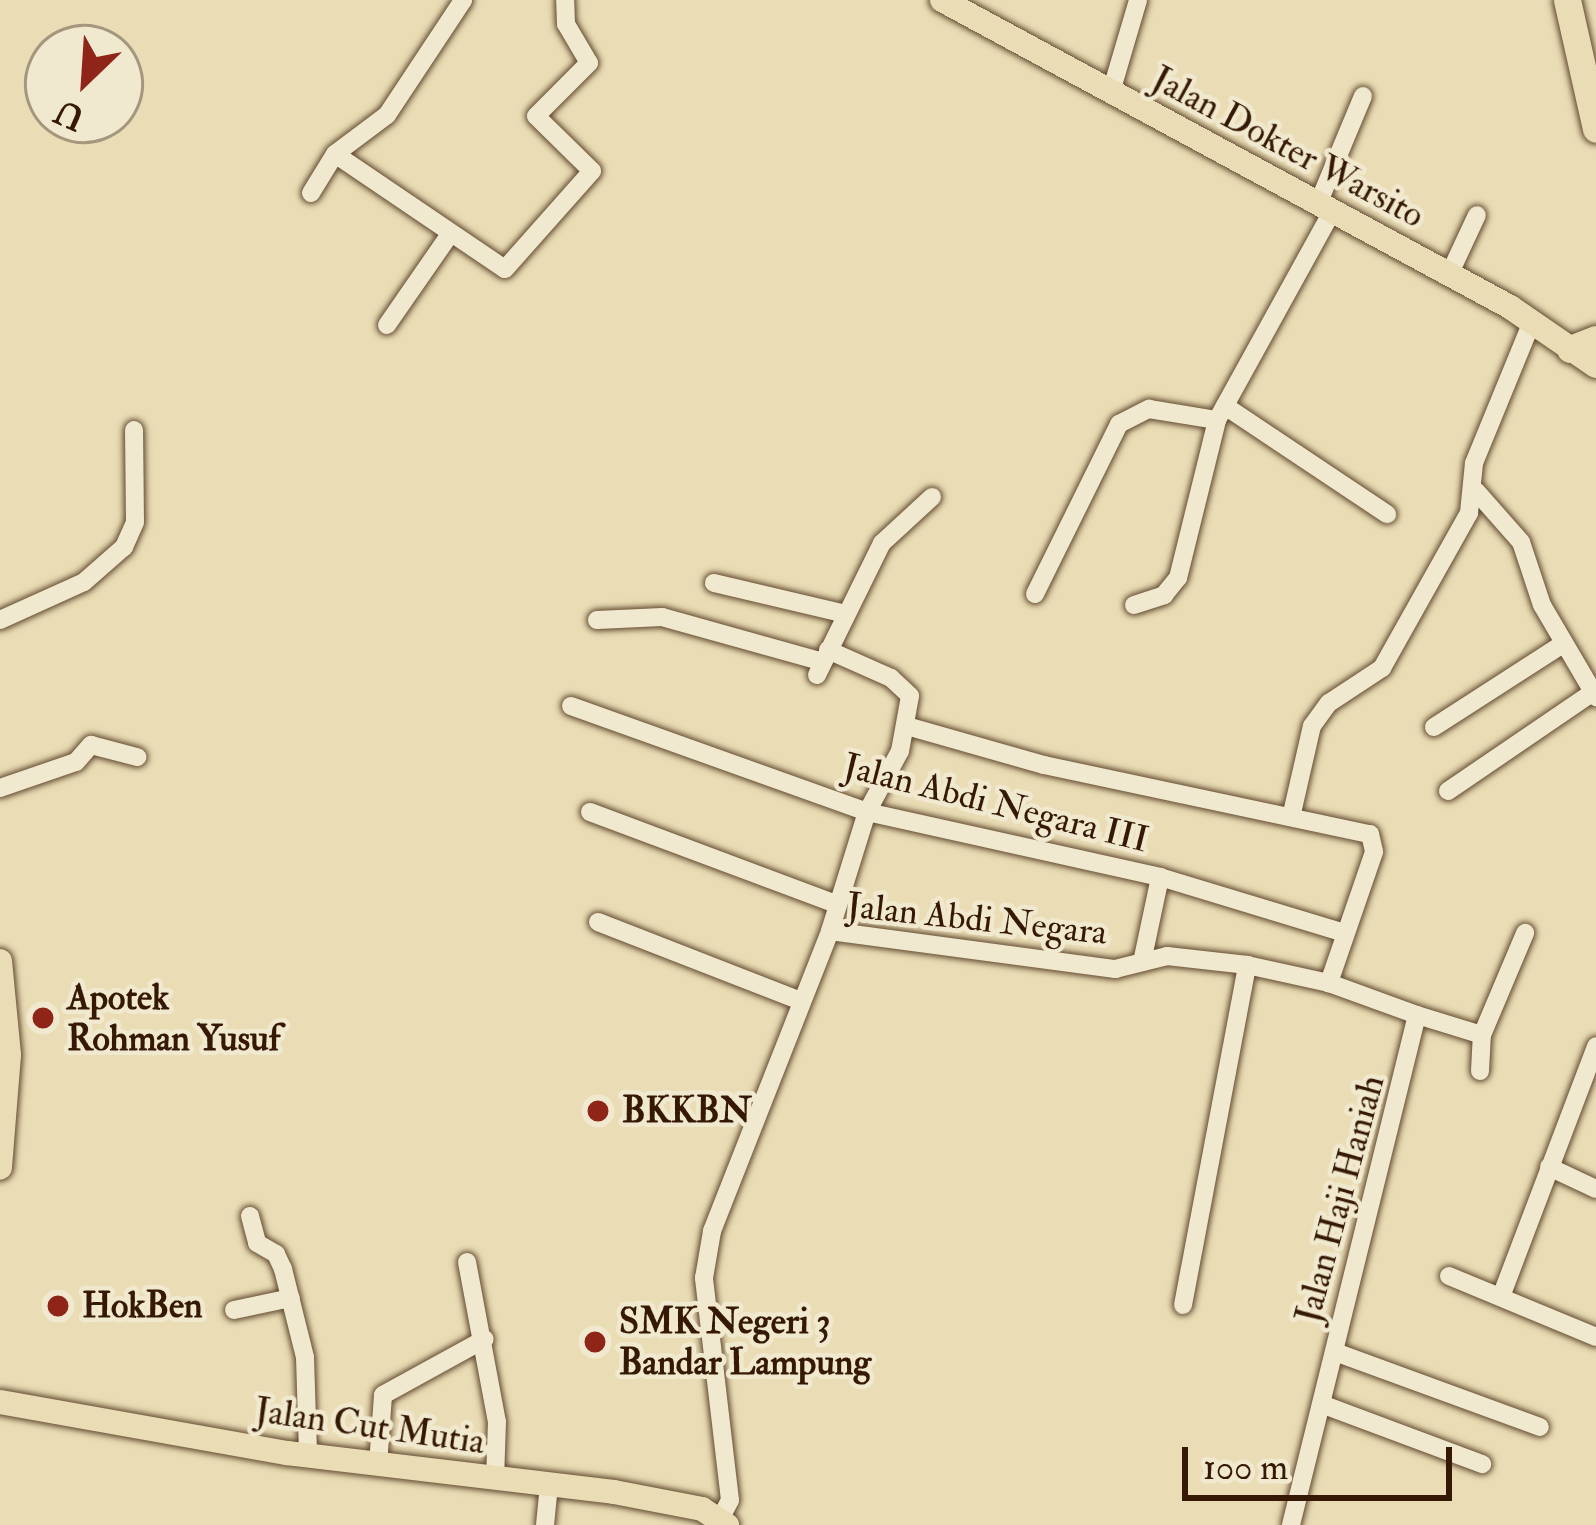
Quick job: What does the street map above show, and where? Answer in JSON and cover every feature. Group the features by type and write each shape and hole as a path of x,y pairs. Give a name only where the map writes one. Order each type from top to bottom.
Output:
{"highway":[{"path":"1567,0 1596,129"}],"main road":[{"name":"Jalan Dokter Warsito","path":"951,2 1532,324 1583,344 1596,366"},
{"path":"0,961 8,1055 0,1168"},
{"name":"Jalan Cut Mutia","path":"0,1402 308,1455 549,1485 724,1522"}],"street":[{"path":"311,193 335,154 387,115 463,0"},
{"path":"335,154 448,237 505,269 592,171 536,116 589,63 566,24 565,0"},
{"path":"1111,92 1138,0"},
{"path":"1134,604 1164,595 1178,578 1221,413 1325,208 1364,96"},
{"path":"1449,275 1477,215"},
{"path":"387,326 448,237"},
{"path":"1292,813 1312,726 1329,704 1382,668 1476,490 1474,463 1532,324"},
{"path":"1035,594 1119,424 1148,409 1221,413 1387,514"},
{"path":"0,620 21,604 84,582 124,547 135,522 134,430"},
{"path":"1448,791 1594,694 1563,644 1521,542 1476,490"},
{"path":"822,662 842,613 882,543 932,497"},
{"path":"714,583 842,613"},
{"path":"596,620 662,617 905,687 907,726 867,812 830,932"},
{"path":"1434,728 1563,644"},
{"name":"Jalan Abdi Negara III","path":"571,706 867,812 1160,877 1341,932"},
{"path":"907,726 1073,772 1292,813 1375,839 1341,932 1329,983"},
{"path":"0,788 76,762 92,745 137,757"},
{"path":"590,812 836,904"},
{"path":"1142,962 1160,877"},
{"path":"598,922 802,1001"},
{"name":"Jalan Abdi Negara","path":"724,1522 730,1500 704,1278 712,1231 830,932 1115,969 1167,956 1247,965 1329,983 1416,1022 1482,1035"},
{"path":"1480,1071 1482,1035 1525,933"},
{"path":"1183,1305 1247,965"},
{"name":"Jalan Haji Haniah","path":"1292,1525 1324,1405 1357,1238 1398,1114 1416,1022"},
{"path":"1502,1294 1596,1046"},
{"path":"1549,1167 1596,1189"},
{"path":"250,1216 257,1243 277,1253 291,1298 305,1357 308,1455"},
{"path":"467,1262 484,1340 495,1479"},
{"path":"1449,1276 1502,1294 1596,1337"},
{"path":"234,1310 291,1298"},
{"path":"378,1465 382,1395 484,1340"},
{"path":"1335,1352 1540,1427"},
{"path":"1324,1405 1482,1463"},
{"path":"544,1525 549,1485"}],"place":[{"name":"Apotek Rohman Yusuf","path":"43,1018"},
{"name":"BKKBN","path":"598,1111"},
{"name":"HokBen","path":"58,1306"},
{"name":"SMK Negeri 3 Bandar Lampung","path":"595,1342"}]}
